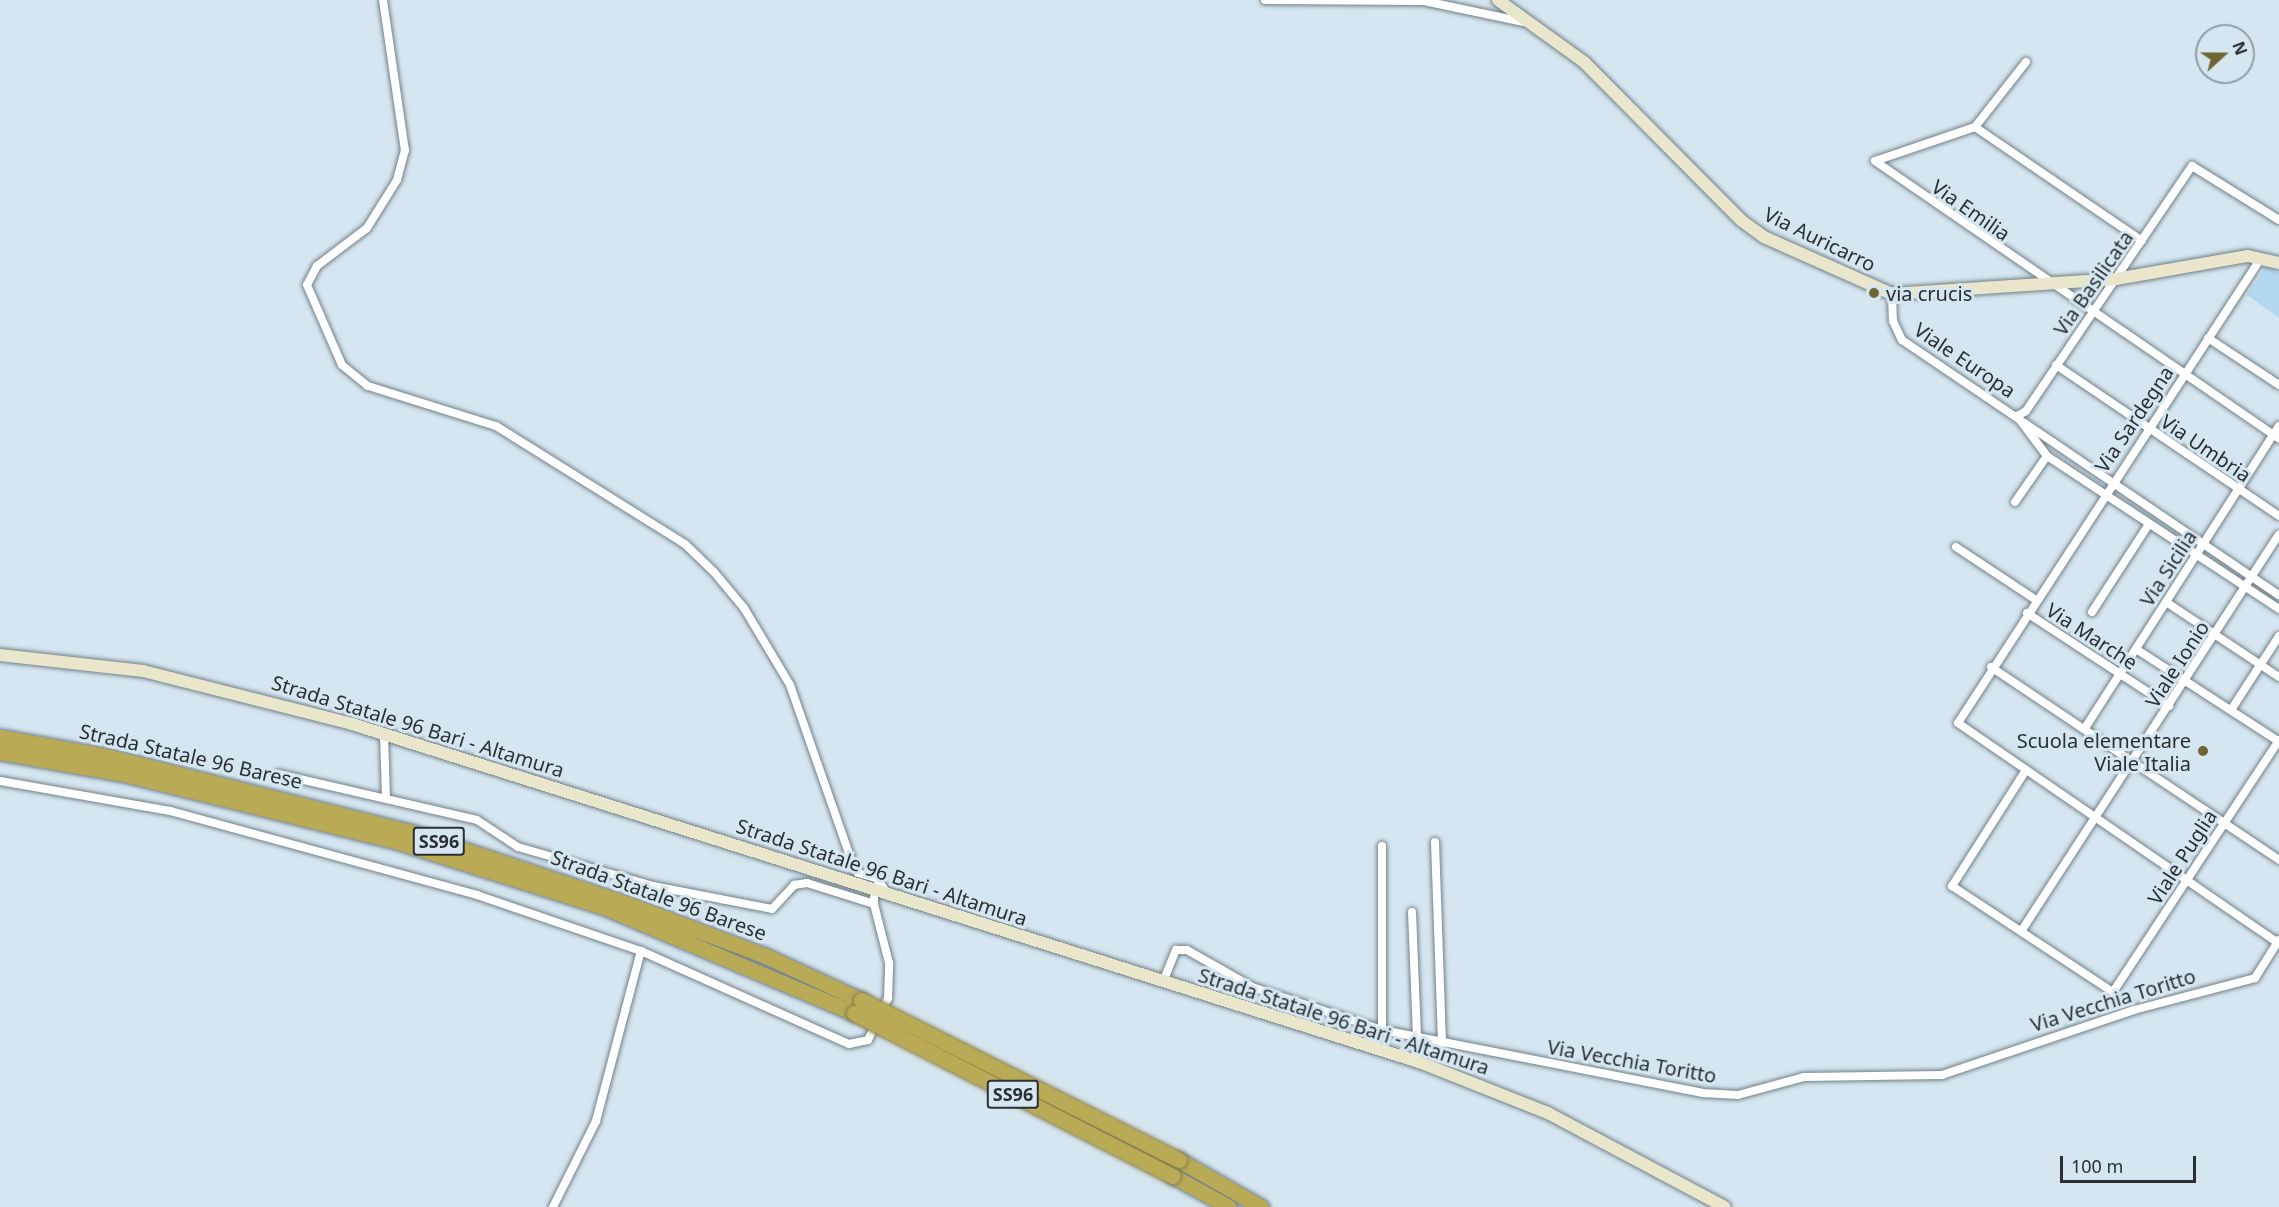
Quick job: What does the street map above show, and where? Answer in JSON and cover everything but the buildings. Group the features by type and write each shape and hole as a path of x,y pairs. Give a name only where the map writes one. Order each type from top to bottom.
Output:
{"highway":[{"name":"Strada Statale 96 Barese","path":"0,737 117,759 411,832 625,903 766,956 1229,1207"},
{"name":"Strada Statale 96 Barese","path":"0,752 170,784 402,843 604,907 857,1006 1179,1160 1261,1207"}],"street":[{"path":"0,781 243,829 477,895 641,951 857,1045 873,1033 891,983 874,904 882,892 876,878 858,873 853,865 790,685 744,608 707,565 685,544 496,426 368,386 342,365 307,285 316,266 367,228 397,180 404,126 383,0"},
{"path":"1265,0 1424,1 1532,24"},
{"name":"Via Auricarro","path":"1498,0 1584,62 1742,221 1764,237 1892,294 2116,279 2215,259 2261,258 2279,263"},
{"path":"2026,62 1975,127 2142,241"},
{"name":"Via Emilia","path":"1975,127 1875,160 2051,285 2276,437"},
{"name":"Via Basilicata","path":"2017,416 2056,365 2192,166 2279,220"},
{"name":"Via Sardegna","path":"2026,770 1958,723 1991,667 2261,258"},
{"name":"Viale Europa","path":"1892,294 1893,321 1902,340 2017,416 2054,448 2279,595"},
{"path":"2208,338 2279,385"},
{"name":"Via Umbria","path":"2056,365 2279,516"},
{"name":"Viale Europa","path":"2017,416 2047,456 2279,609"},
{"name":"Via Sicilia","path":"2085,728 2238,489 2276,437 2279,426"},
{"path":"2015,502 2047,456"},
{"path":"2092,612 2149,524"},
{"name":"Viale Ionio","path":"2022,930 2096,820 2279,535"},
{"path":"1956,547 2036,600"},
{"path":"2166,602 2279,677"},
{"name":"Via Marche","path":"2027,613 2169,706"},
{"path":"2231,710 2279,636"},
{"path":"2136,649 2278,740"},
{"name":"Strada Statale 96 Bari - Altamura","path":"0,655 143,671 384,734 1419,1062 1538,1109 1725,1207"},
{"path":"1991,667 2279,860"},
{"path":"384,734 386,797"},
{"name":"Viale Puglia","path":"2022,930 2113,992 2278,740"},
{"path":"2022,930 1952,886 2026,770 2278,943"},
{"path":"278,774 386,797 477,820 518,847 653,886 772,909 794,885 807,883 874,904"},
{"path":"1435,842 1442,1043"},
{"path":"1382,846 1382,1030"},
{"path":"1412,912 1416,1038"},
{"name":"Via Vecchia Toritto","path":"1163,982 1176,950 1187,951 1252,987 1382,1030 1702,1093 1738,1095 1804,1077 1841,1073 1942,1075 2134,1010 2255,978 2278,943"},
{"path":"553,1207 596,1121 641,951"}],"shaded area":[{"path":"2267,265 2279,273 2279,318 2247,295"}],"place":[{"name":"via crucis","path":"1874,293"},
{"name":"Scuola elementare Viale Italia","path":"2203,751"}]}
